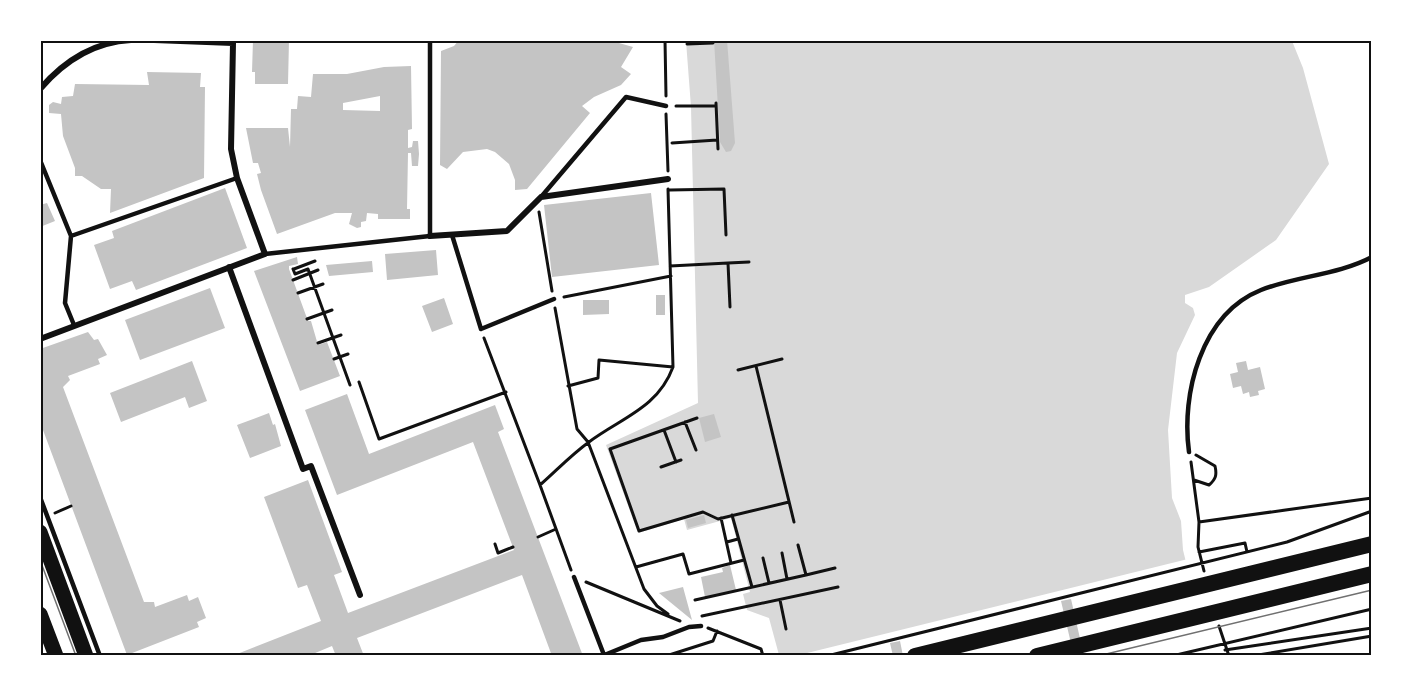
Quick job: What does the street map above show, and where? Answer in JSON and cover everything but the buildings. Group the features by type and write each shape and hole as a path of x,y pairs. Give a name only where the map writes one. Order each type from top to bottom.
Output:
{"highway":[{"path":"915,656 1371,544"},
{"path":"1037,656 1371,574"}],"main road":[{"path":"40,532 86,656"},
{"path":"40,614 56,656"}],"street":[{"path":"40,89 63,66 80,55 111,43 131,40"},
{"path":"40,339 265,254 237,178 231,149 236,42 154,40"},
{"path":"430,236 507,231 539,199 668,179"},
{"path":"229,267 303,469 311,466 360,595"}],"lane":[{"path":"265,254 430,236 430,40"},
{"path":"539,199 626,97 666,106"},
{"path":"40,160 71,236 65,303 74,325"},
{"path":"71,236 237,178"},
{"path":"452,235 481,329 554,300"},
{"path":"1189,452 1185,416 1198,363 1209,337 1230,310 1262,289 1371,257"},
{"path":"40,497 100,656"},
{"path":"574,578 603,655 641,640 663,637 689,627 701,627"}],"path":[{"path":"540,485 588,442 652,401 666,386 673,368 665,40"},
{"path":"687,44 713,43"},
{"path":"677,106 716,104 718,149"},
{"path":"672,142 717,140"},
{"path":"668,190 724,189 726,235"},
{"path":"481,329 574,578 672,617 657,606 644,589 588,442 577,429 567,386 539,199"},
{"path":"315,261 293,269 295,273 308,269 350,385"},
{"path":"670,266 748,262"},
{"path":"728,263 730,308"},
{"path":"293,280 318,270"},
{"path":"554,300 671,276"},
{"path":"298,293 323,284"},
{"path":"307,319 332,310"},
{"path":"318,344 341,335"},
{"path":"334,359 348,354"},
{"path":"738,370 782,359"},
{"path":"567,386 598,378 599,360 673,368"},
{"path":"756,366 794,522"},
{"path":"359,382 379,440 506,392"},
{"path":"697,417 610,449 639,531 703,512 721,518 789,502"},
{"path":"685,422 696,450"},
{"path":"661,467 678,461 664,429"},
{"path":"1189,452 1215,466 1216,479 1209,485 1194,480"},
{"path":"1189,452 1199,522 1200,554 1245,543 1247,552"},
{"path":"1199,522 1371,498"},
{"path":"48,516 71,506"},
{"path":"826,656 1287,542 1371,511"},
{"path":"732,515 752,587"},
{"path":"721,518 731,563"},
{"path":"538,537 556,529"},
{"path":"727,542 738,539"},
{"path":"495,544 498,553 513,547"},
{"path":"798,545 806,575"},
{"path":"782,553 787,579"},
{"path":"636,567 683,554 689,574 744,560"},
{"path":"763,558 769,583"},
{"path":"695,600 835,568"},
{"path":"699,617 838,587"},
{"path":"780,600 786,629"},
{"path":"1172,656 1371,609"},
{"path":"1225,650 1371,628"},
{"path":"666,656 713,641 717,631 753,644 761,649 763,656"},
{"path":"1267,634 1268,644"},
{"path":"1252,656 1371,636"}],"shaded area":[{"path":"686,41 1292,41 1303,68 1329,164 1276,240 1209,287 1185,295 1185,303 1193,308 1195,315 1177,353 1168,430 1172,498 1181,521 1183,550 1209,655 779,655 769,618 747,610 743,594 750,592 731,518 687,530 684,519 638,533 606,445 698,403 691,107"}],"pier":[{"path":"1188,559 1211,652 1198,656 799,655"}],"tram line":[{"path":"40,560 76,656"},
{"path":"1098,656 1372,590"}]}
